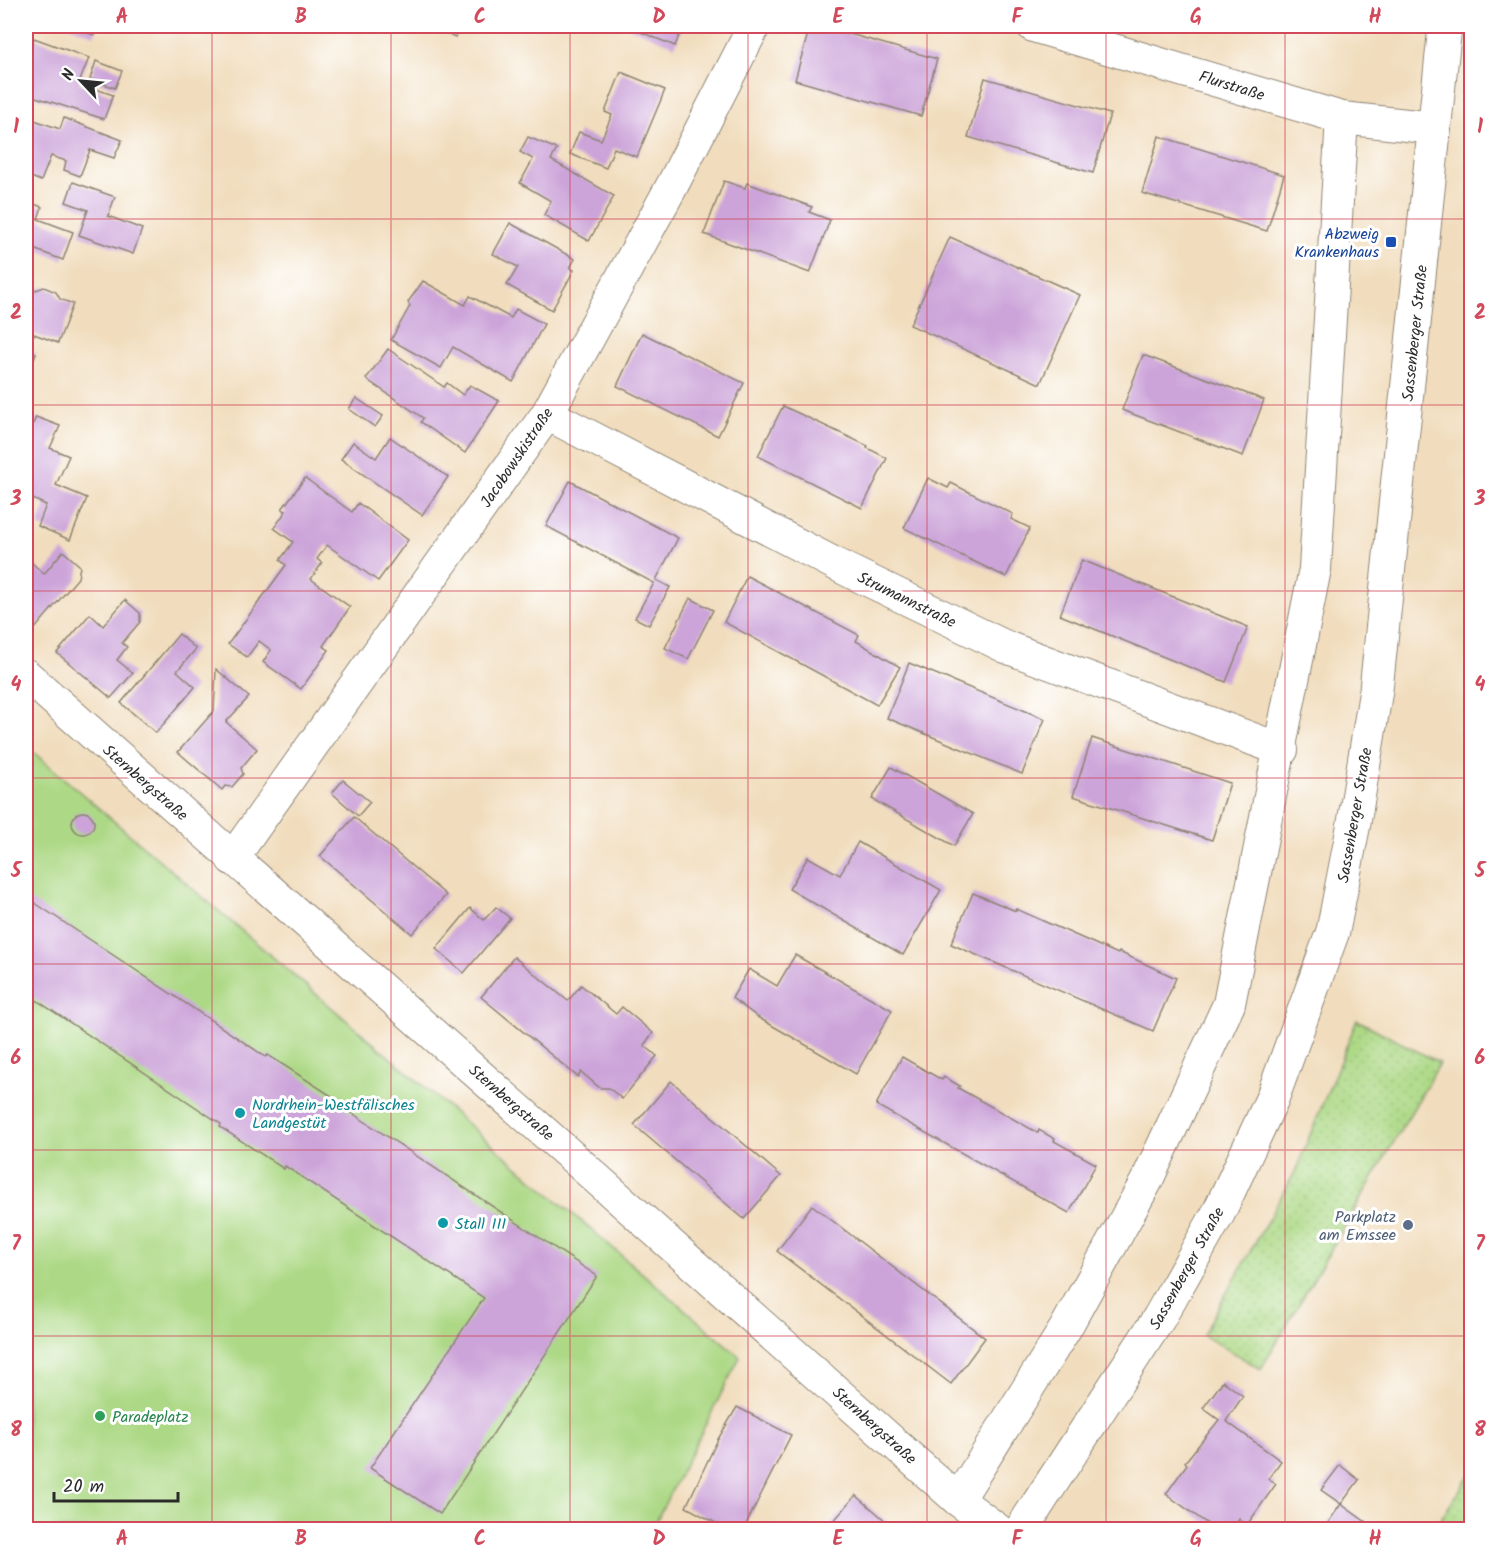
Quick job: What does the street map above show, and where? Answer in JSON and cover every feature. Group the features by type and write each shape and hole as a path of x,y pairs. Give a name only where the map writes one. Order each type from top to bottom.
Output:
{"street":[{"name":"Jacobowskistraße","path":"232,859 546,414 673,184 754,26"},
{"name":"Flurstraße","path":"1033,26 1342,118 1435,128"},
{"name":"Sassenberger Straße","path":"1021,1530 1159,1318 1219,1212 1272,1098 1333,931 1376,690 1445,26"},
{"path":"958,1500 1065,1329 1142,1190 1229,1004 1282,750 1316,569 1342,118"},
{"name":"Strumannstraße","path":"546,414 847,570 1006,647 1282,750"},
{"name":"Sternbergstraße","path":"26,675 232,859 625,1201 958,1500 998,1530"}],"green space":[{"name":"Nordrhein-Westfälisches Landgestüt","path":"26,746 740,1357 652,1529 26,1529"},
{"path":"1357,1020 1440,1063 1261,1369 1203,1335 1295,1172"},
{"path":"1471,1473 1471,1529 1447,1529 1438,1523"}],"building":[{"path":"68,26 98,26 94,35"},
{"path":"427,26 460,26 455,37"},
{"path":"626,26 683,26 675,46"},
{"path":"810,26 822,26 937,59 921,116 795,80"},
{"path":"34,38 89,58 79,83 113,95 104,119 26,94 26,61"},
{"path":"96,61 122,71 115,88 90,79"},
{"path":"621,72 665,90 637,157 614,148 606,168 570,154 579,132 601,140 612,115 605,112"},
{"path":"985,78 1110,114 1093,173 968,137"},
{"path":"26,117 60,129 64,118 122,140 114,158 90,150 80,176 64,170 66,161 51,156 41,181 26,175"},
{"path":"1159,136 1284,175 1267,231 1142,193"},
{"path":"528,137 557,149 551,160 614,196 589,241 544,215 551,201 520,183 533,159 520,152"},
{"path":"724,181 745,188 747,183 812,207 809,212 830,220 810,273 704,234"},
{"path":"73,182 115,197 108,216 142,229 133,254 79,235 88,210 66,202"},
{"path":"26,201 42,207 38,219 73,232 63,260 28,247 26,252"},
{"path":"510,223 575,259 570,268 574,270 552,310 507,285 518,267 493,254"},
{"path":"950,237 1080,295 1040,384 910,325"},
{"path":"423,281 465,305 470,296 511,318 516,309 544,324 513,382 453,347 441,368 391,340 410,306 408,302"},
{"path":"26,286 36,290 44,287 56,292 60,299 73,304 58,343 34,334 29,340 26,339"},
{"path":"642,333 744,383 718,436 617,386"},
{"path":"26,349 36,353 29,372 26,371"},
{"path":"388,349 444,387 447,383 463,395 470,385 499,401 465,453 421,422 423,418 366,379"},
{"path":"1143,355 1264,400 1243,456 1122,410"},
{"path":"356,398 383,416 375,427 349,409"},
{"path":"783,406 868,446 867,448 887,458 862,508 758,456"},
{"path":"36,417 60,426 50,448 69,456 56,485 87,498 70,540 38,526 46,505 26,496 26,441"},
{"path":"390,437 448,477 422,515 341,459 353,442 376,458"},
{"path":"305,478 352,512 358,503 408,540 378,581 327,545 317,559 322,563 311,579 350,607 323,646 329,650 301,689 263,662 271,650 259,641 247,657 228,644 286,565 280,560 293,542 274,528 286,511 282,509"},
{"path":"928,478 948,488 951,483 1013,514 1011,519 1030,528 1006,577 904,528"},
{"path":"570,481 678,538 656,580 670,587 649,625 635,618 654,583 546,526"},
{"path":"63,551 80,566 78,578 33,631 26,625 26,566 30,561 44,574"},
{"path":"1082,560 1248,627 1226,682 1060,615"},
{"path":"747,576 859,635 856,641 900,667 877,705 724,622"},
{"path":"690,598 713,610 688,659 665,648"},
{"path":"125,600 140,613 140,622 122,643 127,647 117,660 133,673 111,698 57,653 90,614 103,626"},
{"path":"179,634 196,649 177,671 195,687 156,733 121,703"},
{"path":"909,663 1045,719 1022,774 887,718"},
{"path":"216,669 249,697 226,722 257,749 241,768 243,774 232,787 225,786 222,790 178,752 214,711"},
{"path":"1092,738 1230,783 1212,840 1073,796"},
{"path":"891,767 973,814 954,846 872,799"},
{"path":"343,780 370,802 358,816 332,793"},
{"path":"83,812 91,815 94,823 91,831 83,834 75,831 72,823 75,815"},
{"path":"354,817 446,895 412,934 320,856"},
{"path":"858,842 941,890 903,955 789,889 808,857 840,875"},
{"path":"973,893 1016,911 1016,909 1118,954 1119,952 1176,978 1153,1031 951,944"},
{"name":"Stall III","path":"26,897 266,1057 268,1055 333,1097 331,1099 597,1276 440,1514 370,1468 484,1298 285,1166 284,1169 220,1127 221,1124 26,993"},
{"path":"496,907 510,918 464,973 436,949 470,908 484,920"},
{"path":"795,955 892,1010 856,1074 759,1018 732,998 749,969 777,986"},
{"path":"514,957 568,1001 581,985 616,1014 622,1007 653,1033 644,1045 657,1056 622,1099 609,1088 600,1088 581,1072 578,1077 481,997"},
{"path":"902,1057 942,1080 944,1077 960,1086 958,1088 1038,1133 1039,1130 1096,1164 1069,1213 876,1105"},
{"path":"671,1081 781,1176 744,1219 634,1125"},
{"path":"812,1205 985,1338 951,1384 777,1251"},
{"path":"1223,1381 1243,1396 1226,1421 1281,1461 1268,1479 1276,1484 1247,1525 1239,1519 1232,1530 1216,1530 1166,1494 1187,1464 1185,1462 1219,1420 1203,1408"},
{"path":"737,1407 791,1435 743,1530 729,1530 686,1507 718,1439"},
{"path":"1340,1465 1359,1480 1341,1504 1321,1490"},
{"path":"856,1495 896,1530 826,1530"},
{"path":"1341,1504 1377,1530 1323,1530"}],"place":[{"name":"Abzweig Krankenhaus","path":"1391,242"},
{"name":"Nordrhein-Westfälisches Landgestüt","path":"240,1113"},
{"name":"Stall III","path":"443,1223"},
{"name":"Parkplatz am Emssee","path":"1408,1225"},
{"name":"Paradeplatz","path":"100,1416"}]}
